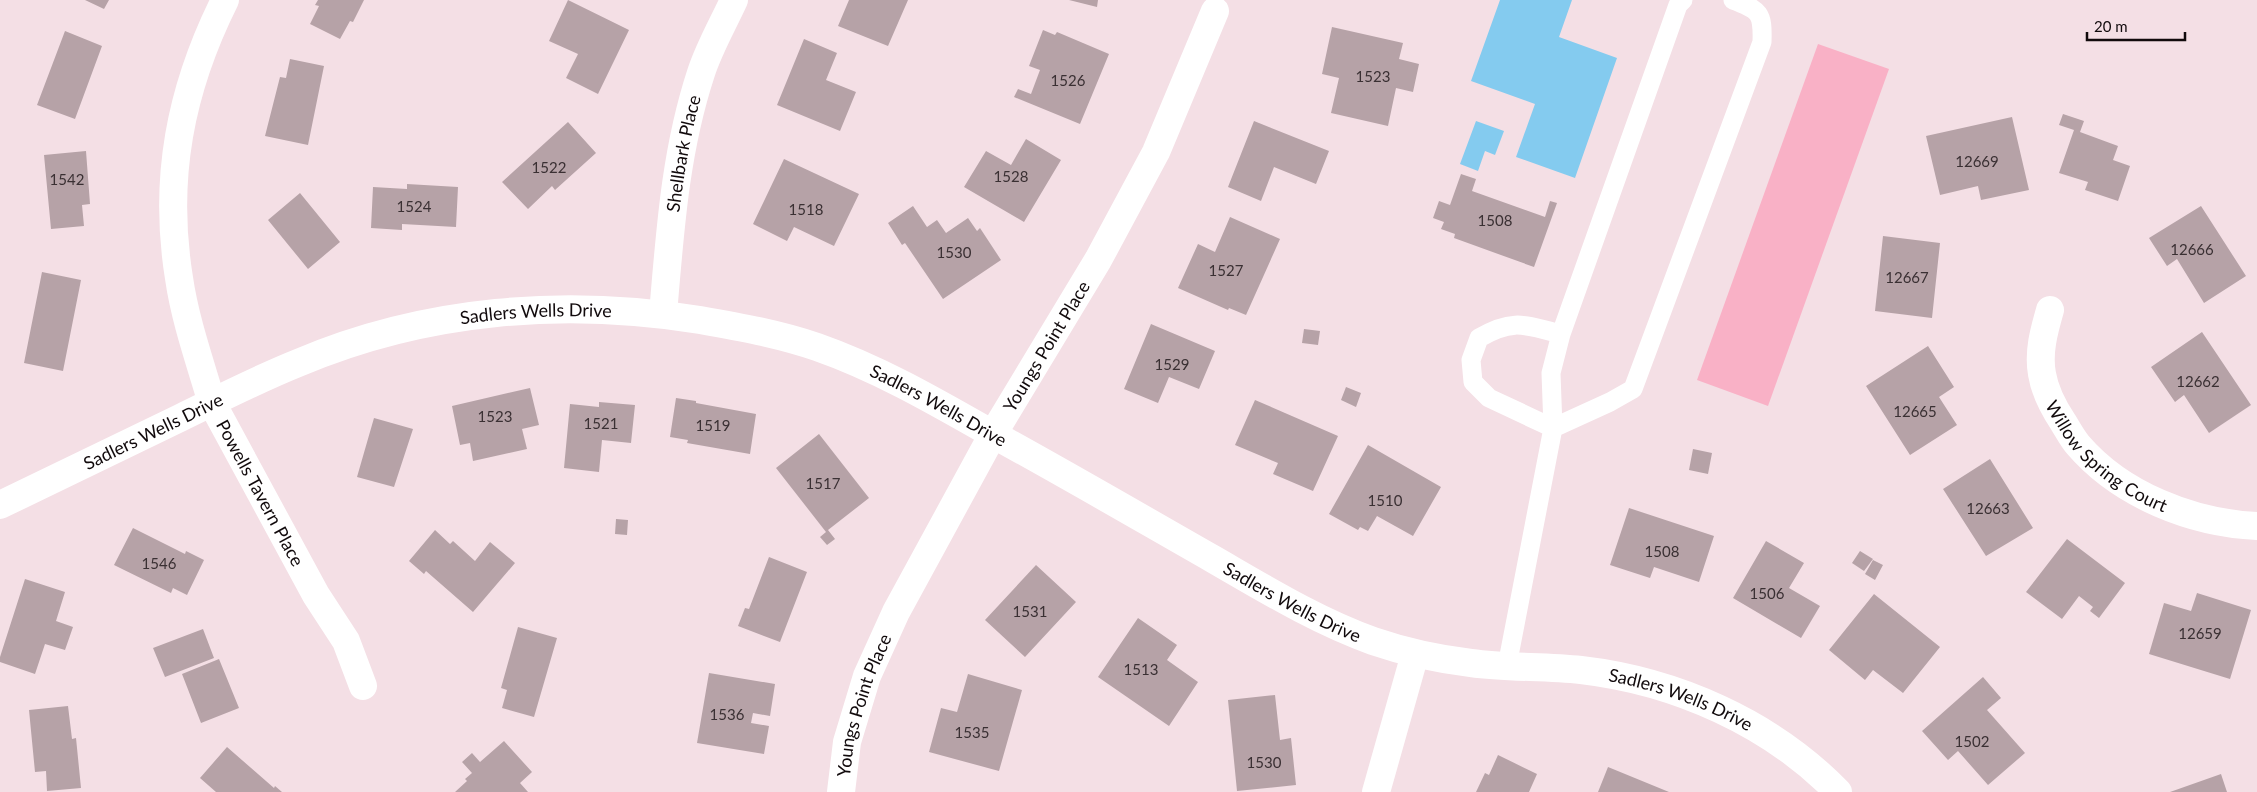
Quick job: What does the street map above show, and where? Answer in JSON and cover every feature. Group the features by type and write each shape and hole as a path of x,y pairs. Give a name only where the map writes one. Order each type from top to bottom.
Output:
{"street":[{"name":"Powells Tavern Place","path":"225,0 206,39 187,95 175,152 172,222 179,280 212,403 316,595 346,641 363,686"},
{"name":"Shellbark Place","path":"663,314 673,194 686,122 701,71 734,0"},
{"name":"Youngs Point Place","path":"841,792 847,742 867,676 896,612 993,434 1094,268 1147,168 1215,11"},
{"name":"Sadlers Wells Drive","path":"0,504 300,362 368,338 444,320 521,310 580,308 663,314 747,328 816,347 885,375 1316,616 1371,641 1415,654 1470,663 1580,670 1630,678 1685,694 1738,718 1779,743 1825,779 1838,792"},
{"name":"Willow Spring Court","path":"2050,310 2041,343 2042,373 2051,404 2077,444 2108,473 2147,497 2187,514 2218,522 2257,526"},
{"path":"1376,792 1415,654"}],"lane":[{"path":"1507,666 1553,428 1551,373 1561,334 1678,5 1683,0"},
{"path":"1561,334 1523,324 1497,327 1479,338 1472,360 1473,382 1489,398 1553,428 1610,402 1633,389 1762,42 1762,22 1753,7 1733,0"}],"shaded area":[{"path":"1818,44 1889,69 1768,406 1697,380"}],"water":[{"path":"1500,0 1572,0 1559,37 1617,58 1575,178 1516,157 1535,104 1471,81"},
{"path":"1476,121 1504,131 1495,155 1485,151 1478,171 1460,164"}],"building":[{"path":"85,0 109,0 104,9"},
{"path":"318,0 364,0 353,22 350,21 340,39 310,24 319,6 315,5"},
{"path":"568,0 629,30 598,94 566,78 578,54 549,41"},
{"path":"849,0 908,0 888,46 838,26"},
{"path":"1069,0 1098,0 1097,7"},
{"path":"1332,27 1403,43 1399,59 1419,64 1413,92 1396,88 1388,126 1331,113 1339,78 1322,74"},
{"path":"1043,30 1055,35 1057,32 1109,54 1080,124 1014,97 1018,89 1031,94 1040,70 1029,66"},
{"path":"65,31 102,46 75,119 37,105"},
{"path":"804,39 837,53 826,80 856,92 840,131 777,105"},
{"path":"290,59 324,66 308,145 265,136 280,77 286,78"},
{"path":"2063,114 2084,121 2080,132 2118,146 2113,160 2130,166 2118,201 2085,190 2088,182 2059,173 2074,130 2059,125"},
{"path":"2012,117 2029,190 1981,200 1978,186 1940,195 1926,136"},
{"path":"1254,121 1329,151 1316,184 1274,167 1261,201 1228,187"},
{"path":"568,122 596,153 555,190 552,186 528,209 502,182"},
{"path":"1026,139 1061,160 1024,222 964,187 986,151 1011,165"},
{"path":"86,151 90,204 82,205 84,226 51,229 44,155"},
{"path":"784,159 859,194 834,246 794,227 787,241 753,224"},
{"path":"1461,174 1476,179 1472,191 1545,217 1550,201 1557,203 1534,267 1454,238 1455,234 1441,229 1444,222 1433,218 1439,201 1450,205"},
{"path":"407,184 458,187 456,227 402,224 402,230 371,228 373,187 407,189"},
{"path":"300,193 340,242 308,269 268,220"},
{"path":"913,206 927,227 937,220 946,233 968,218 977,231 980,228 1001,260 943,299 905,243 902,245 888,223"},
{"path":"2201,206 2246,276 2204,303 2177,259 2167,266 2149,238"},
{"path":"1230,217 1280,239 1246,315 1229,308 1228,310 1178,288 1198,244 1215,252"},
{"path":"1883,236 1940,243 1932,318 1875,311"},
{"path":"42,272 81,280 63,371 24,363"},
{"path":"1151,324 1215,351 1199,389 1169,377 1158,403 1124,389"},
{"path":"1304,329 1320,331 1318,345 1302,343"},
{"path":"2202,332 2251,405 2209,433 2184,395 2175,402 2151,367"},
{"path":"1928,346 1954,387 1939,397 1957,425 1910,455 1866,386"},
{"path":"1346,387 1361,393 1356,407 1341,400"},
{"path":"530,388 539,425 522,429 527,449 473,461 470,443 460,445 452,406"},
{"path":"676,398 756,414 750,454 687,443 688,440 670,437"},
{"path":"1255,400 1338,436 1313,491 1273,474 1278,463 1235,445"},
{"path":"599,402 635,405 631,443 602,440 599,472 564,468 570,404 599,407"},
{"path":"374,418 413,429 394,487 357,477"},
{"path":"819,434 869,498 828,530 835,539 827,545 820,537 826,532 776,468"},
{"path":"1368,445 1441,487 1413,536 1377,516 1368,531 1360,527 1358,530 1329,514"},
{"path":"1693,449 1712,453 1708,474 1689,470"},
{"path":"1990,459 2033,528 1986,556 1943,489"},
{"path":"1629,508 1714,536 1699,582 1654,567 1650,578 1610,565"},
{"path":"616,519 628,520 627,535 615,534"},
{"path":"133,528 185,554 186,551 204,560 187,595 173,588 171,593 114,565"},
{"path":"435,530 450,544 453,541 475,561 490,542 515,563 473,612 426,571 424,574 409,561"},
{"path":"2067,539 2125,583 2099,618 2090,611 2093,607 2079,596 2062,619 2026,592"},
{"path":"1766,541 1804,563 1789,588 1820,606 1801,638 1733,598"},
{"path":"1860,551 1873,559 1864,571 1852,563"},
{"path":"769,557 807,572 780,642 738,626 745,608 749,609"},
{"path":"1873,560 1883,565 1875,580 1865,574"},
{"path":"1036,565 1076,602 1025,657 985,620"},
{"path":"25,579 65,592 56,621 73,627 65,650 45,644 35,674 0,662"},
{"path":"2197,593 2251,610 2230,679 2149,654 2164,603 2191,611"},
{"path":"1874,594 1940,647 1903,693 1873,670 1865,680 1829,650"},
{"path":"1138,618 1177,645 1167,660 1198,682 1169,726 1098,677"},
{"path":"518,627 557,638 534,717 502,708 507,690 501,688"},
{"path":"203,629 214,658 165,677 153,648"},
{"path":"219,659 239,708 201,723 182,674"},
{"path":"709,673 775,684 770,716 753,713 751,723 769,726 764,754 697,743"},
{"path":"968,674 1022,690 999,771 929,752 941,708 957,712"},
{"path":"1983,677 2001,698 1987,710 2025,753 1988,785 1958,751 1948,760 1922,731"},
{"path":"1275,695 1280,740 1291,738 1296,785 1237,791 1228,700"},
{"path":"68,706 72,739 76,738 81,788 47,791 46,771 35,772 29,710"},
{"path":"504,741 532,772 520,783 528,792 455,792 467,781 465,779 472,773 462,762 472,753 480,762"},
{"path":"227,747 274,788 275,786 282,792 216,792 200,778"},
{"path":"1498,755 1537,774 1529,792 1476,792 1485,773 1489,775"},
{"path":"1608,767 1669,792 1598,792"},
{"path":"2221,774 2227,792 2170,792"}]}
